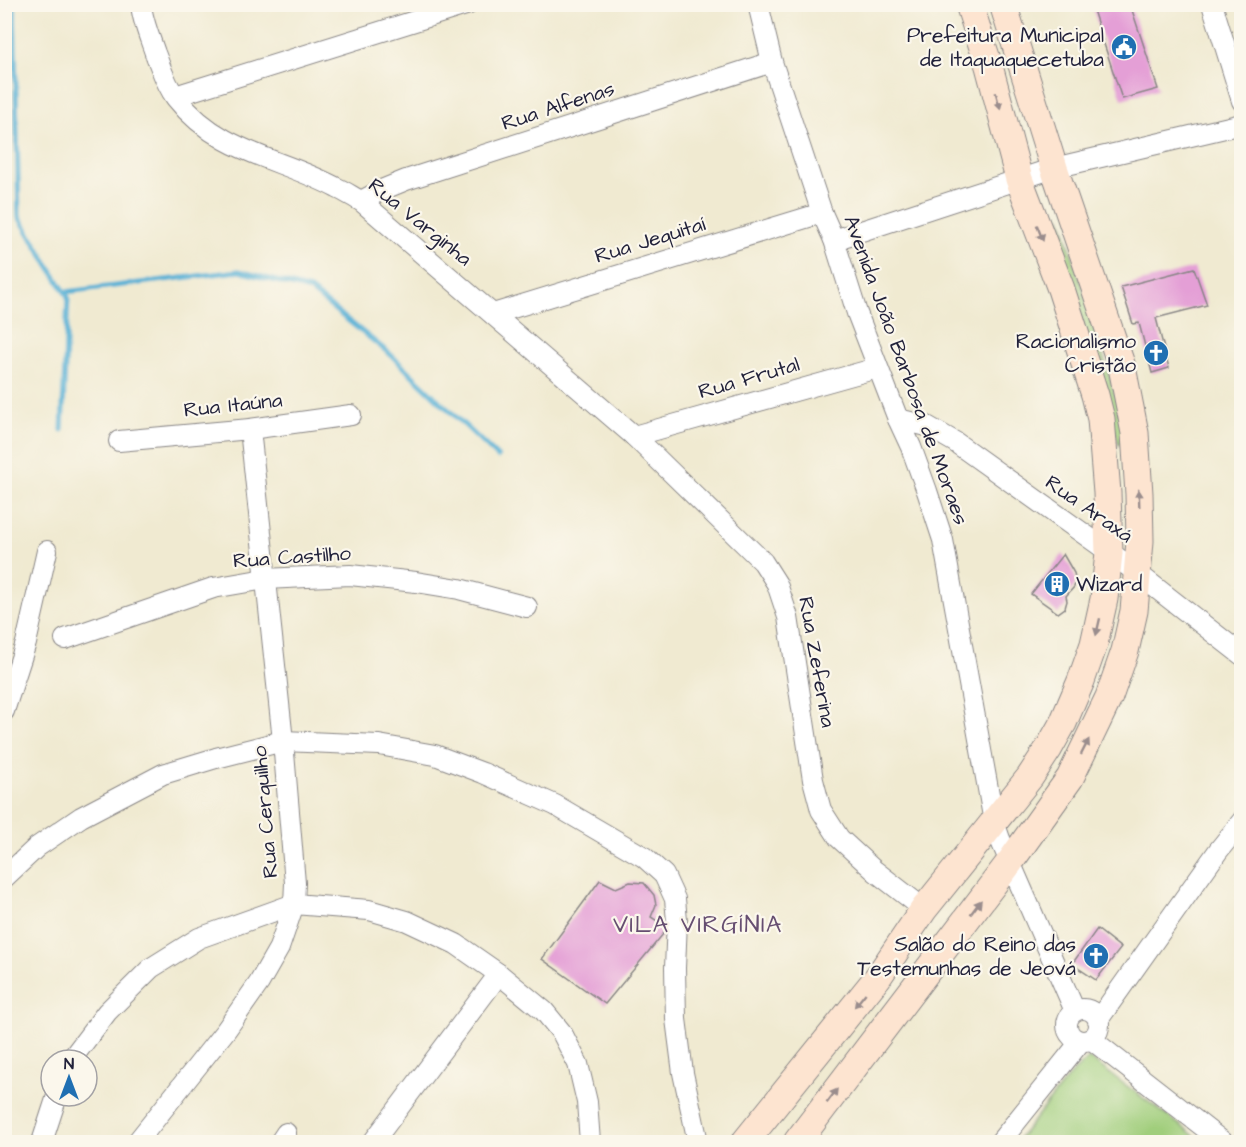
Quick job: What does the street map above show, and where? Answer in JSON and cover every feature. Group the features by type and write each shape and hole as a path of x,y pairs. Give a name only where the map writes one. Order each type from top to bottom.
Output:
{"main road":[{"path":"745,1143 878,977 924,909 1030,777 1063,723 1082,681 1094,644 1104,599 1108,553 1107,493 1101,419 1061,289 1019,179 989,66 969,4"},
{"path":"796,1143 1010,862 1070,778 1109,697 1125,651 1134,611 1140,541 1138,469 1135,433 1122,367 1054,168 1003,4"}],"street":[{"name":"Rua Varginha","path":"141,4 158,59 175,96 196,121 216,135 250,153 336,187 361,201 634,436"},
{"path":"175,96 469,4"},
{"name":"Avenida João Barbosa de Moraes","path":"758,4 772,62 822,213 834,240 877,368 911,447 943,540 994,822 1075,1011"},
{"path":"1212,4 1242,101"},
{"name":"Rua Alfenas","path":"361,201 406,180 772,62"},
{"path":"834,240 1054,168 1242,124"},
{"name":"Rua Jequitaí","path":"493,314 822,213"},
{"name":"Rua Frutal","path":"634,436 877,368"},
{"name":"Rua Itaúna","path":"119,441 250,429 351,415"},
{"name":"Rua Araxá","path":"898,419 927,426 955,442 1119,559 1242,655"},
{"name":"Rua Cerquilho","path":"137,1143 226,1030 259,983 279,948 294,904 295,883 283,741 250,429"},
{"name":"Rua Zeferina","path":"634,436 764,562 777,584 788,616 813,780 821,810 838,838 875,871 924,909"},
{"path":"4,711 26,643 47,551"},
{"name":"Rua Castilho","path":"65,639 213,588 265,579 350,575 459,589 527,607"},
{"path":"4,878 37,848 81,817 163,774 216,758 283,741 379,745 435,754 555,806 644,857 664,875 675,899 677,921 676,1019 683,1073 698,1143"},
{"path":"1000,1143 1086,1040 1098,1031 1098,1020 1218,851 1242,821"},
{"path":"80,1048 107,1012 151,968 199,938 294,904 369,910 407,921 456,944 499,974 544,1011 562,1033 578,1064 586,1102 590,1143"},
{"path":"373,1143 499,974"},
{"path":"1098,1020 1086,1010 1075,1011 1068,1018 1067,1028 1072,1037 1086,1040 1223,1143"},
{"path":"42,1143 53,1108"}],"green space":[{"path":"1061,218 1128,437 1119,445 1052,222"},
{"path":"1089,1058 1203,1142 1016,1142 1070,1075"}],"building":[{"name":"Prefeitura Municipal de Itaquaquecetuba","path":"1091,4 1130,4 1158,89 1122,99"},
{"path":"1194,268 1207,305 1156,318 1169,368 1152,373 1139,323 1133,324 1121,287"},
{"name":"Wizard","path":"1063,554 1076,581 1066,596 1065,608 1058,613 1031,594"},
{"path":"600,880 616,888 630,882 644,883 654,895 656,905 651,917 665,926 664,933 605,1004 542,959"},
{"name":"Salão do Reino das Testemunhas de Jeová","path":"1097,929 1121,948 1096,980 1072,964"}],"waterway":[{"path":"14,4 19,217 68,297 62,430"},
{"path":"65,292 239,271 310,290 390,354 498,457"}],"place":[{"name":"Prefeitura Municipal de Itaquaquecetuba","path":"1124,47"},
{"name":"Racionalismo Cristão","path":"1156,353"},
{"name":"Wizard","path":"1057,584"},
{"name":"Salão do Reino das Testemunhas de Jeová","path":"1096,956"}],"district":[{"name":"VILA VIRGÍNIA","path":"698,925"}]}
